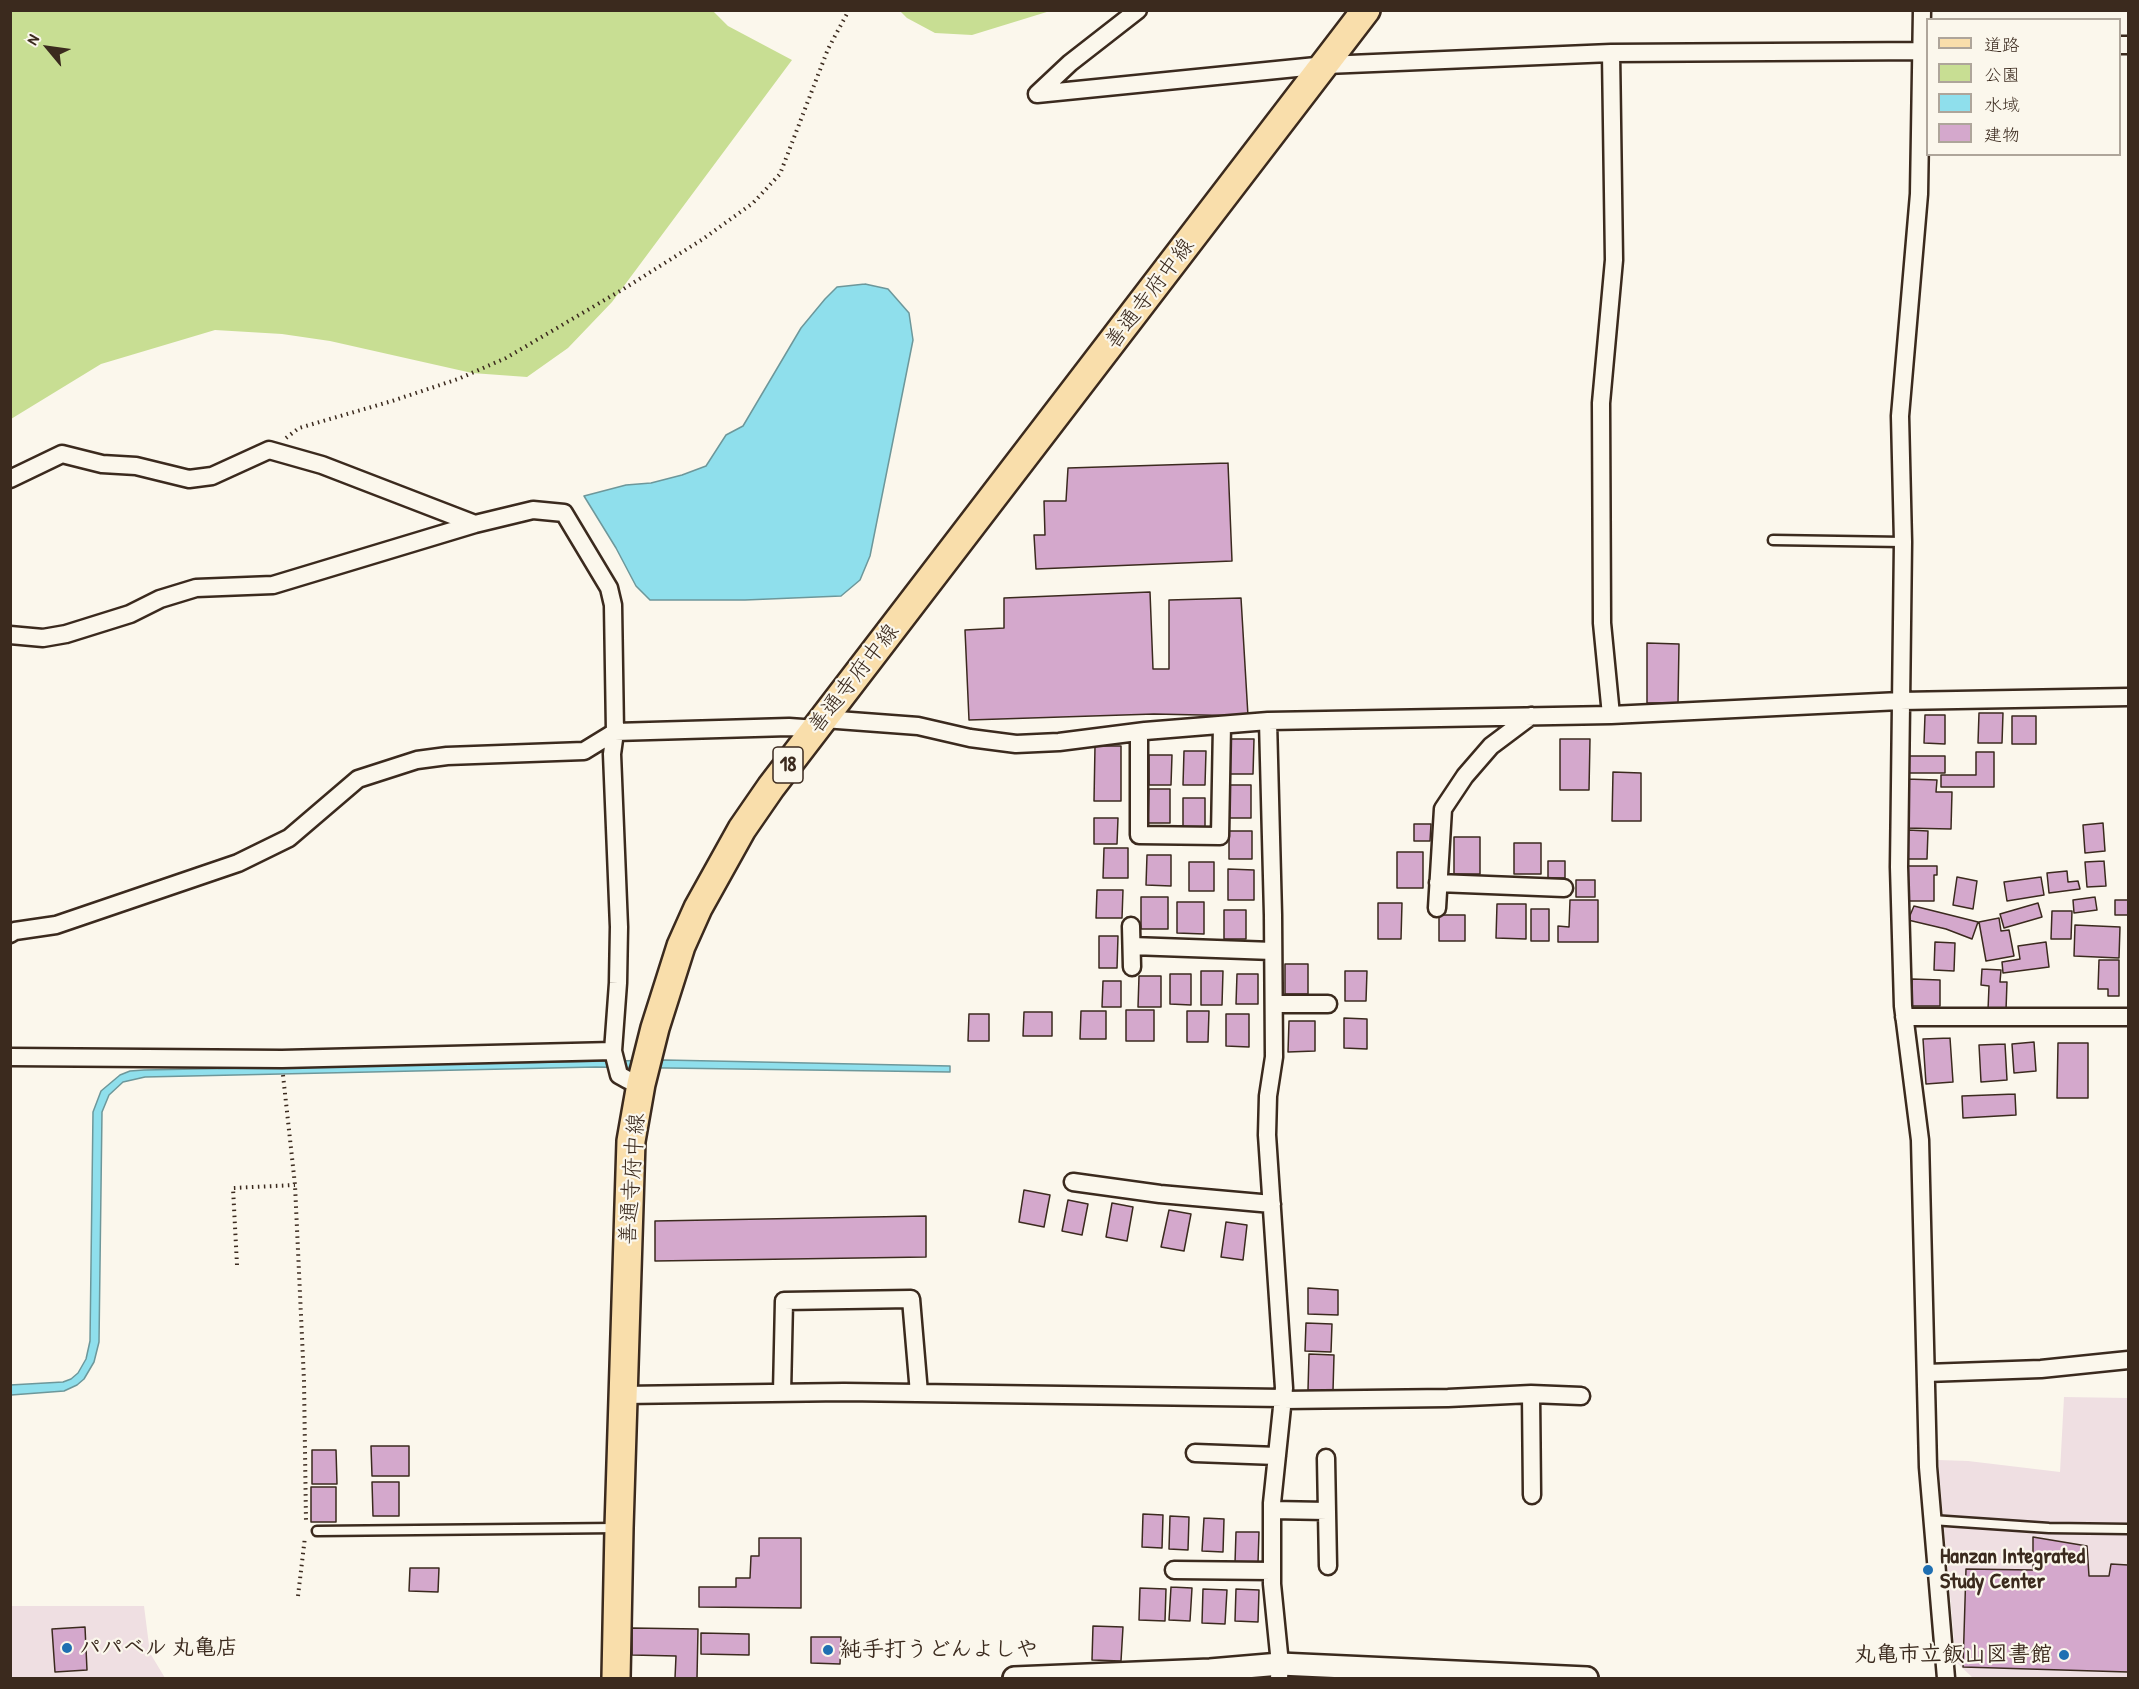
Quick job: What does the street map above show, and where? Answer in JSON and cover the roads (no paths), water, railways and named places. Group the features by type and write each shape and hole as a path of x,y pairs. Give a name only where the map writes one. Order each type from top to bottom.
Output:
{"main road":[{"name":"善通寺府中線","path":"616,1678 631,1141 641,1084 655,1028 681,946 698,908 742,829 820,724 1366,10"}],"street":[{"path":"1138,10 1070,63 1037,94 1326,65 1611,53 1924,51"},
{"path":"1922,10 1924,51 1919,194 1900,416 1903,542 1899,867 1904,1017 1920,1140 1928,1467 1946,1678"},
{"path":"1611,53 1614,260 1601,403 1602,623 1611,715"},
{"path":"10,479 62,454 102,464 136,466 189,479 212,476 269,450 322,465 475,524"},
{"path":"10,635 43,638 66,634 130,614 160,599 196,588 273,585 475,524 533,510 564,513 609,588 613,605 615,732 612,754 619,938 613,1051 619,1075 641,1084"},
{"path":"10,934 15,931 56,925 238,863 289,838 358,779 417,760 447,756 584,751 615,732 820,724 918,726 970,738 1016,744 1059,742 1139,732 1268,721 1611,715 1900,701 2128,697"},
{"path":"1437,908 1443,809 1465,776 1491,746 1531,716"},
{"path":"1268,721 1274,1057 1268,1096 1267,1135 1284,1388 1272,1510 1272,1571 1279,1671"},
{"path":"1139,732 1139,835 1220,836 1222,725"},
{"path":"1438,884 1564,888"},
{"path":"1131,926 1132,967"},
{"path":"1132,946 1273,951"},
{"path":"1274,1004 1328,1004"},
{"path":"1904,1017 2128,1017"},
{"path":"10,1057 282,1059 613,1051"},
{"path":"1073,1182 1160,1194 1272,1204"},
{"path":"782,1393 784,1301 911,1299 919,1393"},
{"path":"1926,1373 2041,1369 2128,1360"},
{"path":"623,1395 919,1393 1283,1399 1448,1398 1531,1394 1581,1396"},
{"path":"1531,1394 1532,1495"},
{"path":"1195,1453 1277,1456"},
{"path":"1326,1458 1328,1566"},
{"path":"1272,1510 1327,1511"},
{"path":"1174,1570 1272,1571"},
{"path":"1014,1678 1279,1671 1587,1678"}],"lane":[{"path":"1773,540 1903,542"},
{"path":"1932,1520 2049,1528 2128,1529"},
{"path":"317,1531 619,1528"}],"water":[{"path":"865,284 888,289 909,313 913,340 870,556 860,580 841,596 745,600 650,600 636,586 584,496 626,485 651,483 706,466 726,435 743,426 801,328 825,299 837,287"},
{"path":"665,1060 950,1066 950,1072 596,1067 145,1077 123,1082 109,1095 102,1112 99,1342 94,1362 84,1379 64,1391 11,1395 10,1385 63,1382 71,1379 78,1373 86,1359 90,1341 93,1112 101,1091 120,1075 130,1071 144,1070"}],"place":[{"name":"Hanzan Integrated Study Center","path":"1928,1570"},
{"name":"パパベル 丸亀店","path":"67,1648"},
{"name":"純手打うどんよしや","path":"828,1650"},
{"name":"丸亀市立飯山図書館","path":"2064,1655"}]}
